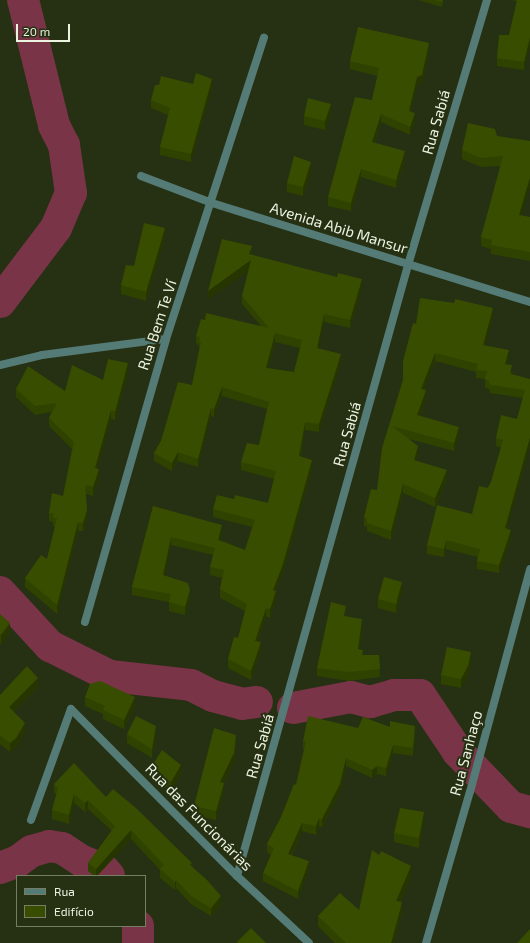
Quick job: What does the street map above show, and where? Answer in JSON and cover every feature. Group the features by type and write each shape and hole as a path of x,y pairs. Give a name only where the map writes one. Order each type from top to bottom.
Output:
{"street":[{"name":"Rua Sabiá","path":"236,876 408,265 486,0"},
{"name":"Rua Bem Te Ví","path":"85,622 166,339 212,203 264,38"},
{"name":"Avenida Abib Mansur","path":"140,176 212,203 530,302"},
{"path":"0,365 42,355 166,339"},
{"name":"Rua Sanhaço","path":"426,943 482,749 530,569"},
{"name":"Rua das Funcionárias","path":"32,820 71,709 236,876 309,943"}],"building":[{"path":"517,0 530,0 530,37 524,62 497,58 499,35 509,35"},
{"path":"358,27 429,43 422,75 417,77 409,111 415,113 410,127 381,114 372,142 405,151 396,180 361,169 351,203 328,197 355,97 372,100 379,68 350,61"},
{"path":"196,73 212,79 191,154 160,147 170,108 151,100 155,85 159,85 161,76 193,84"},
{"path":"308,98 331,104 325,121 304,116"},
{"path":"468,123 495,129 497,136 530,141 530,177 519,215 530,217 530,252 491,245 492,240 481,237 503,156 481,158 462,150"},
{"path":"294,156 311,162 303,187 287,183"},
{"path":"144,223 165,228 146,292 121,285 126,265 134,266"},
{"path":"222,239 252,246 249,254 337,277 338,273 362,279 350,320 324,314 317,348 341,354 319,424 305,422 299,456 312,460 283,564 273,590 276,591 270,609 266,608 255,641 261,642 251,671 228,659 234,637 238,638 247,604 220,589 224,570 210,567 215,548 171,537 163,575 188,583 190,590 185,607 169,602 171,594 132,587 153,506 222,525 218,540 245,550 255,520 213,509 217,495 234,499 235,495 268,503 276,471 241,462 247,443 259,445 269,402 222,387 214,409 211,408 198,459 178,452 172,463 154,453 161,441 178,382 192,385 201,342 199,342 200,337 196,336 201,319 205,320 206,313 269,328 242,296 251,260 208,291","holes":["275,333 302,340 294,372 266,368"]},
{"path":"420,298 454,303 455,299 493,308 483,345 509,350 505,364 512,365 510,374 530,379 530,437 505,528 511,530 499,565 477,561 480,549 446,540 444,549 427,545 437,505 472,514 479,486 488,488 491,482 503,440 496,438 501,415 517,419 525,390 490,385 489,381 485,379 487,371 476,370 478,364 435,353 421,389 426,390 417,415 459,427 454,443 392,426 418,446 414,460 447,470 435,498 403,484 391,531 367,523 367,519 364,517 371,489 377,490 382,448 403,380 403,361 413,323 416,324"},
{"path":"108,359 128,363 115,412 111,410 95,468 99,469 93,487 85,485 87,510 83,523 78,522 57,605 25,578 41,555 47,559 57,518 53,518 54,514 49,513 52,493 63,496 74,442 49,418 57,403 35,406 16,389 28,366 65,391 72,365 103,380"},
{"path":"384,577 402,582 396,604 378,599"},
{"path":"331,602 346,606 344,616 362,619 358,649 363,650 362,655 379,655 380,669 349,672 317,668"},
{"path":"0,614 10,623 1,635 0,634"},
{"path":"447,647 471,652 468,666 461,679 441,675"},
{"path":"27,666 38,678 9,707 25,723 16,738 10,743 0,735 0,695"},
{"path":"100,681 135,697 124,720 103,710 105,706 85,697 90,684"},
{"path":"136,716 156,726 152,749 127,734"},
{"path":"308,716 358,728 363,717 390,727 390,721 415,726 413,748 393,745 386,768 377,766 372,770 346,758 340,784 322,819 319,818 316,826 302,823 288,854 309,861 298,891 263,873 274,848 267,844 281,817 294,784 296,785 306,741 303,741"},
{"path":"214,728 236,735 234,753 220,782 224,783 216,811 194,806"},
{"path":"162,750 181,765 171,782 150,769"},
{"path":"74,763 106,797 113,789 136,808 192,863 190,865 207,880 221,896 211,908 191,896 176,880 175,882 160,869 164,865 131,830 96,869 88,863 115,826 88,800 85,803 74,794 69,815 52,810 58,788 54,784"},
{"path":"400,808 424,812 419,838 394,833"},
{"path":"372,850 379,855 381,851 411,866 396,901 402,902 395,929 391,943 346,943 318,916 340,893 359,910"},
{"path":"251,928 266,943 237,942"},
{"path":"530,929 530,943 517,943"}],"waterway":[{"path":"0,302 56,228 71,193 64,145 54,125 23,0"},
{"path":"0,592 50,646 110,676 191,685 213,696 242,704 257,702"},
{"path":"293,708 351,697 370,702 394,695 420,695 458,752 511,807 530,812"},
{"path":"0,868 18,861 32,851 49,846 62,848 82,861 103,869 108,875"},
{"path":"138,927 138,943"}]}
